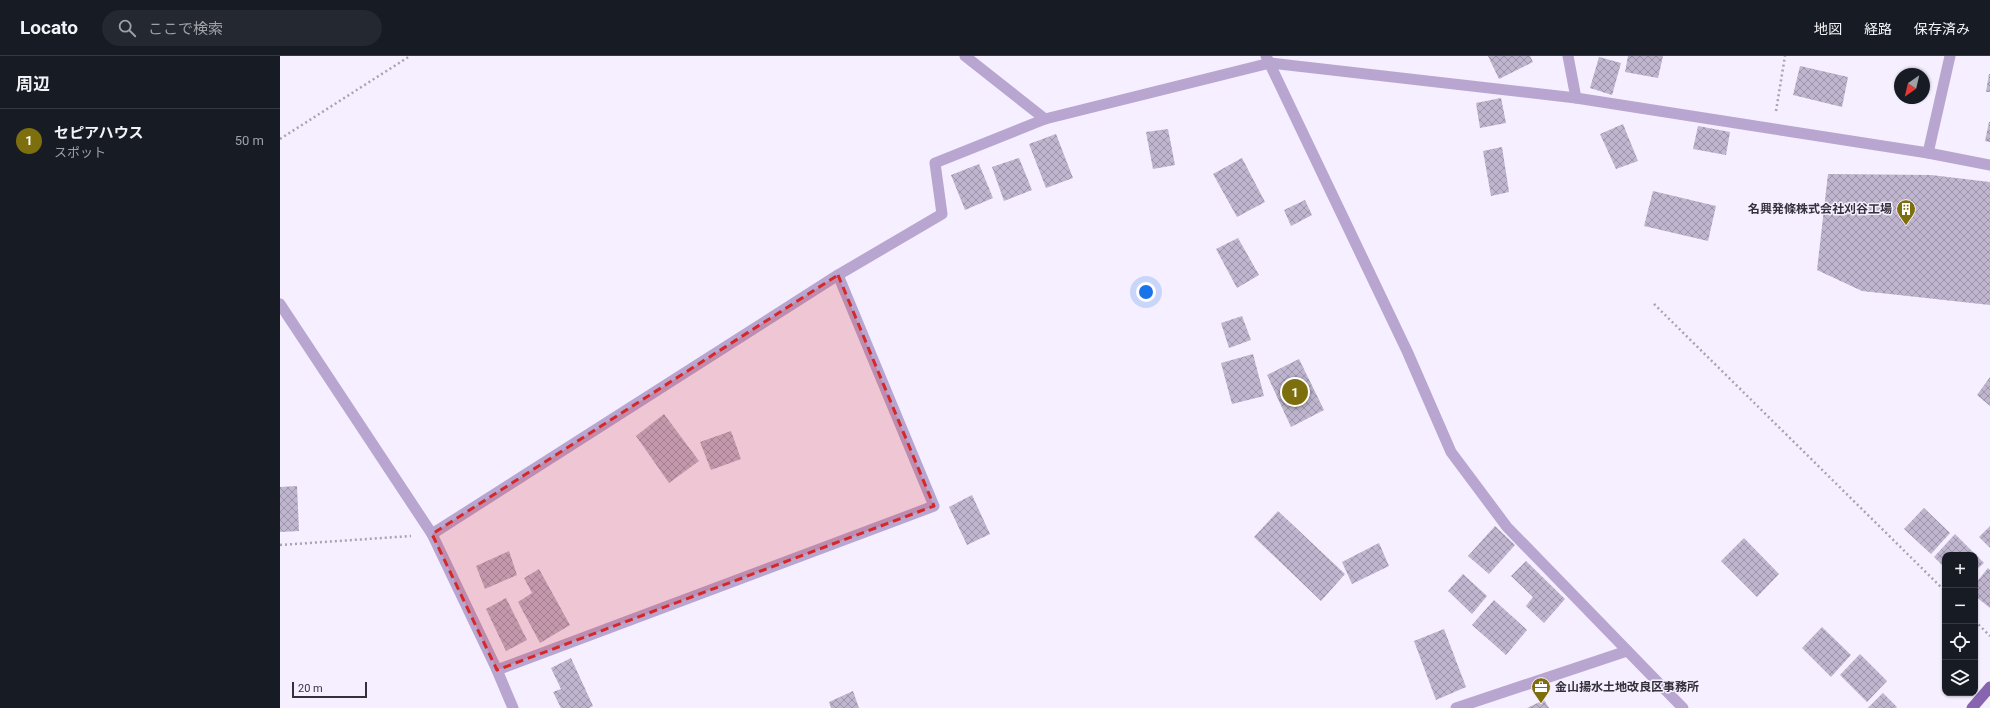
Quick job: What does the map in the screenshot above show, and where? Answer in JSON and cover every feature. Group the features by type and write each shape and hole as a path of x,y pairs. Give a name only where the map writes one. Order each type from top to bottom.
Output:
{"main road":[{"path":"1972,708 1990,686"}],"street":[{"path":"964,56 1045,119"},
{"path":"1568,56 1576,98"},
{"path":"1928,153 1950,56"},
{"path":"1268,60 1407,351 1450,452 1507,527 1683,708"},
{"path":"432,534 838,275 942,214 935,163 1045,119 1268,60 1576,98 1928,153 1990,165"},
{"path":"497,670 934,506 838,275"},
{"path":"280,304 432,534 497,670 513,708"},
{"path":"1459,708 1627,651"}],"path":[{"path":"280,139 410,56"},
{"path":"1772,129 1785,56"},
{"path":"1654,304 1942,588"},
{"path":"280,545 432,534"},
{"path":"1978,624 1990,636"}],"highlighted area":[{"path":"838,275 934,506 497,670 432,534"}],"building":[{"path":"1488,56 1530,56 1533,62 1499,79"},
{"path":"1628,56 1663,56 1658,78 1625,72"},
{"path":"1599,57 1621,63 1612,95 1590,88"},
{"path":"1800,66 1848,77 1842,107 1793,95"},
{"path":"1989,74 1990,92 1986,92"},
{"path":"1501,98 1506,123 1480,128 1476,103"},
{"path":"1990,122 1990,142 1985,141"},
{"path":"1623,124 1638,161 1616,169 1600,134"},
{"path":"1698,126 1730,132 1726,155 1693,149"},
{"path":"1168,129 1175,165 1153,169 1146,132"},
{"path":"1056,134 1073,178 1046,188 1029,144"},
{"path":"1502,147 1509,192 1491,196 1483,151"},
{"path":"1019,158 1032,190 1004,201 992,167"},
{"path":"1242,158 1265,202 1237,217 1213,174"},
{"path":"979,164 993,198 965,210 951,175"},
{"name":"名興発條株式会社刈谷工場","path":"1828,174 1931,175 1990,182 1990,305 1862,291 1817,270"},
{"path":"1653,191 1716,206 1708,241 1644,226"},
{"path":"1305,200 1312,215 1291,226 1284,210"},
{"path":"1238,238 1259,275 1237,288 1216,249"},
{"path":"1242,316 1251,340 1229,348 1221,323"},
{"path":"1253,354 1264,396 1232,404 1221,363"},
{"path":"1299,359 1324,410 1291,427 1267,375"},
{"path":"1990,377 1990,406 1977,395"},
{"path":"664,414 699,461 669,483 636,436"},
{"path":"731,431 741,459 711,470 700,442"},
{"path":"297,486 299,531 280,532 280,487"},
{"path":"972,495 990,534 967,545 949,507"},
{"path":"1924,508 1950,533 1931,554 1904,529"},
{"path":"1278,511 1345,574 1321,601 1254,537"},
{"path":"1495,526 1515,545 1489,574 1468,556"},
{"path":"1990,526 1990,548 1979,537"},
{"path":"1955,534 1973,552 1942,552 1942,565 1934,557"},
{"path":"1744,538 1779,574 1757,597 1721,561"},
{"path":"1379,543 1389,566 1352,584 1342,562"},
{"path":"509,551 517,575 485,589 476,566"},
{"path":"1978,557 1984,563 1978,568"},
{"path":"1526,561 1565,599 1544,623 1526,606 1533,597 1511,576"},
{"path":"1988,568 1990,570 1990,608 1978,598 1978,580"},
{"path":"539,569 570,625 540,643 518,602 532,593 524,578"},
{"path":"1463,574 1487,596 1472,614 1448,591"},
{"path":"506,598 527,640 506,651 486,609"},
{"path":"1494,600 1527,630 1506,655 1472,625"},
{"path":"1822,627 1851,655 1831,677 1802,648"},
{"path":"1444,629 1466,687 1436,700 1414,641"},
{"path":"1860,654 1887,681 1867,702 1840,675"},
{"path":"571,658 593,706 589,708 561,708 553,692 561,689 551,668"},
{"path":"853,691 859,708 831,708 829,702"},
{"path":"1883,693 1897,707 1896,708 1868,708"},
{"name":"金山揚水土地改良区事務所","path":"1544,700 1549,708 1527,708"}],"place":[{"name":"名興発條株式会社刈谷工場","path":"1906,226"},
{"name":"セピアハウス","path":"1295,392"},
{"name":"金山揚水土地改良区事務所","path":"1541,704"}]}
